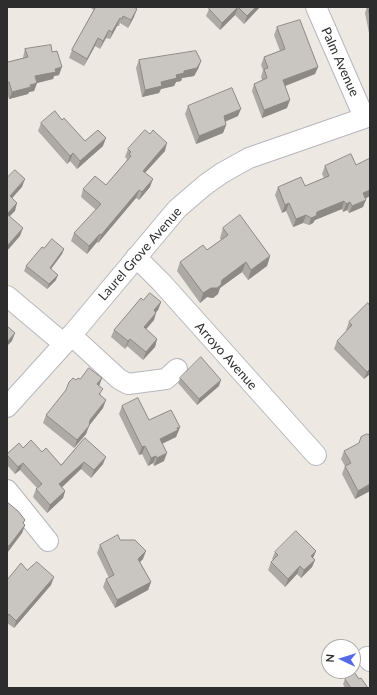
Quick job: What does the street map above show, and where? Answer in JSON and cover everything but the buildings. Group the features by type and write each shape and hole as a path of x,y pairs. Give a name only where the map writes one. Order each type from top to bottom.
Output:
{"street":[{"name":"Palm Avenue","path":"316,7 367,116"},
{"name":"Laurel Grove Avenue","path":"7,407 67,339 177,209 222,173 249,158 367,116"},
{"name":"Arroyo Avenue","path":"136,257 162,283 316,455"},
{"path":"7,296 119,379 128,384 166,379 177,369"},
{"path":"7,490 48,541"}]}
